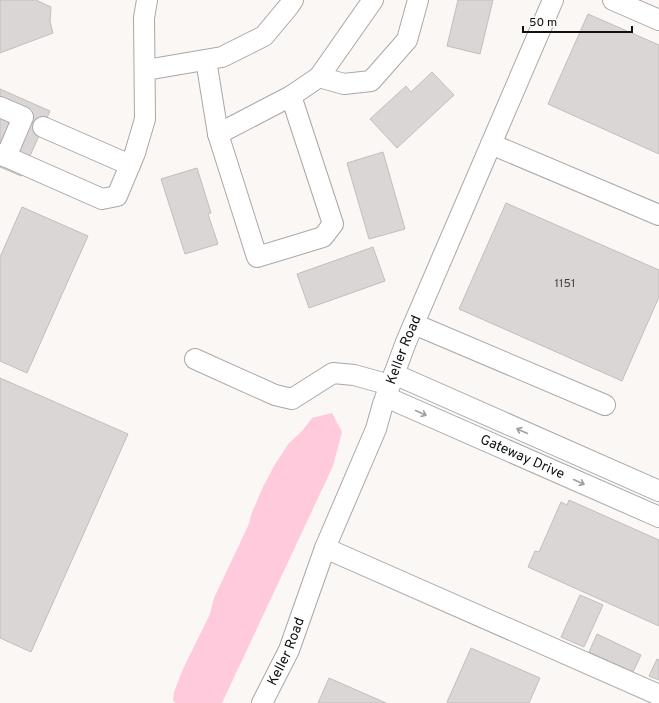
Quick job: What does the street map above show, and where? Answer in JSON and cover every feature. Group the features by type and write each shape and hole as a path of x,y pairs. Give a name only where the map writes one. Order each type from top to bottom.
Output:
{"street":[{"path":"0,107 23,117 3,156 102,199 117,196 130,164 145,119 146,70 144,18 150,0"},
{"path":"146,70 222,57 264,36 293,0"},
{"path":"319,77 344,84 371,81 407,40 418,0"},
{"name":"Keller Road","path":"262,703 289,650 325,548 376,429 390,385 414,324 553,0"},
{"path":"613,0 659,20"},
{"path":"218,134 291,96 319,77 370,1"},
{"path":"206,60 218,134 257,257 323,236 333,224 291,96"},
{"path":"43,127 130,164"},
{"path":"491,144 659,215"},
{"path":"414,324 605,405"},
{"path":"195,359 275,395 292,399 333,373 354,375 390,385"},
{"name":"Gateway Drive","path":"390,385 659,491"},
{"name":"Gateway Drive","path":"390,385 659,517"},
{"path":"325,548 659,695"}],"shaded area":[{"path":"332,413 342,432 333,466 222,703 176,703 173,701 174,692 183,669 210,614 214,598 249,524 251,515 263,487 274,466 289,443 302,431 312,418"}],"building":[{"path":"0,0 36,0 51,7 50,22 53,33 0,53"},
{"path":"458,0 493,0 480,54 447,46"},
{"path":"588,14 659,45 659,154 548,104"},
{"path":"432,72 454,95 397,148 370,119 406,86 411,92"},
{"path":"0,89 50,111 21,176 0,167"},
{"path":"383,152 405,229 369,239 347,163"},
{"path":"197,168 211,213 208,214 218,244 185,254 161,179"},
{"path":"506,203 659,270 659,297 622,381 459,309"},
{"path":"22,207 88,236 27,373 0,361 0,257"},
{"path":"373,247 385,281 309,308 297,274"},
{"path":"0,378 128,434 31,652 0,638"},
{"path":"569,500 659,540 659,626 528,567 535,551 539,552 561,502 567,505"},
{"path":"580,595 603,605 584,647 561,637"},
{"path":"597,634 641,655 633,672 589,652"},
{"path":"471,648 540,678 529,703 447,702"},
{"path":"657,659 659,660 659,680 649,676"},
{"path":"329,678 386,703 318,703"}]}
